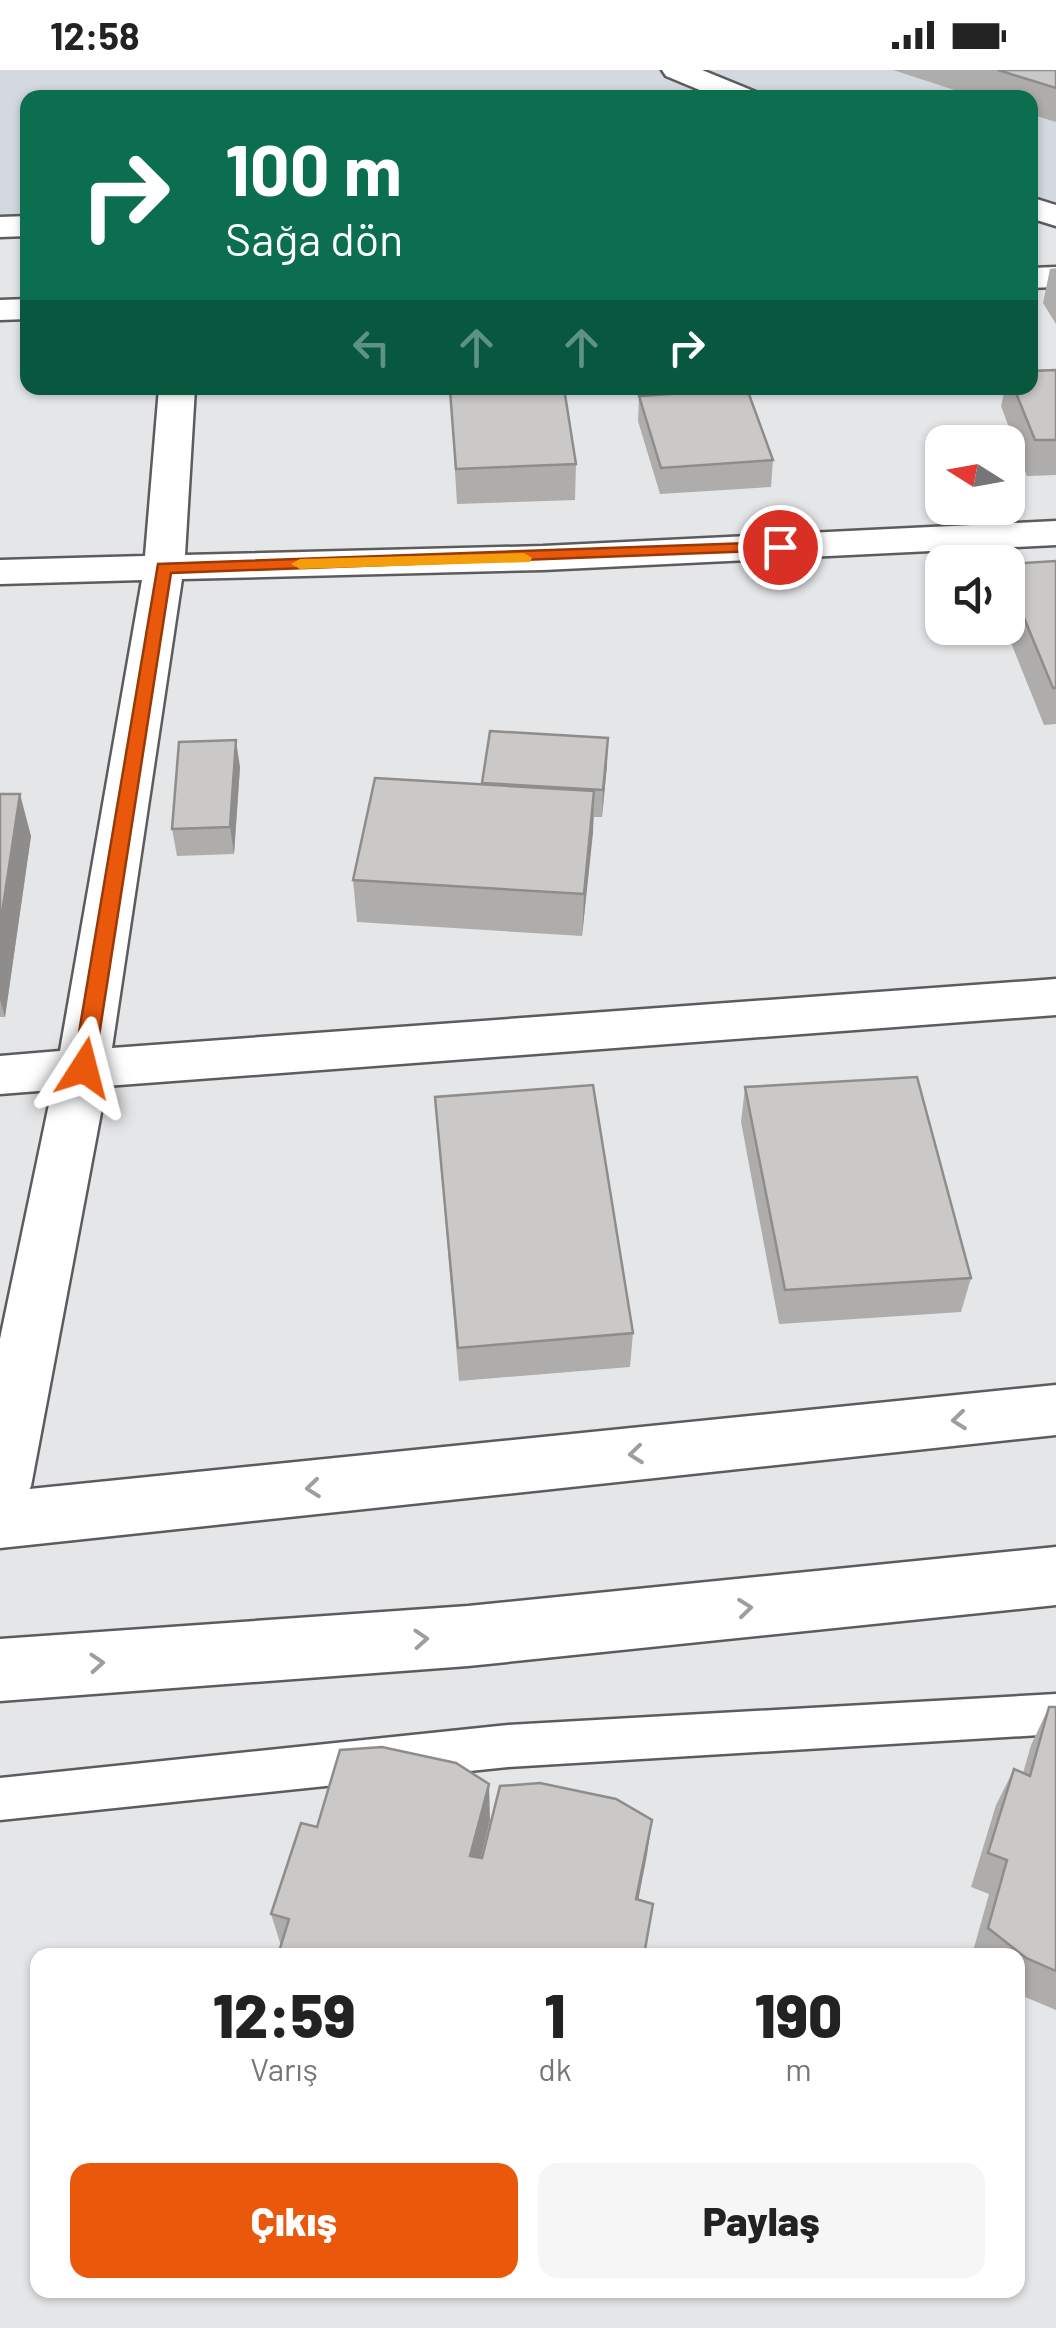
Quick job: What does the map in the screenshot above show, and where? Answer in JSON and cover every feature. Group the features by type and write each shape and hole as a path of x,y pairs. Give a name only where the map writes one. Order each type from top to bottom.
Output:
{"street":[{"path":"676,70 726,90"},
{"path":"0,1486 84,1068 164,568 176,395"},
{"path":"0,572 542,558 1056,534"},
{"path":"0,1076 1056,997"},
{"path":"0,1520 1056,1410"},
{"path":"0,1670 468,1636 1056,1576"}],"lane":[{"path":"0,1799 508,1746 1056,1714"}],"shaded area":[{"path":"0,70 1056,70 1056,217 1038,215 1038,90 20,90 20,229 0,229"}],"building":[{"path":"998,70 1056,70 1056,88"},
{"path":"1056,370 1056,440 1035,440 1017,395 1038,395 1038,371"},
{"path":"450,395 565,395 576,464 456,469"},
{"path":"749,395 773,460 661,468 639,396"},
{"path":"1056,561 1056,688 1025,620 1025,563"},
{"path":"490,731 608,738 603,790 482,783"},
{"path":"236,740 230,827 172,829 179,742"},
{"path":"375,778 594,791 584,894 353,880"},
{"path":"0,794 20,794 0,926"},
{"path":"917,1077 971,1278 785,1290 745,1087"},
{"path":"593,1085 633,1333 458,1348 435,1097"},
{"path":"1049,1707 1056,1707 1056,1971 1026,1958 1025,1948 1013,1948 988,1928 1007,1860 988,1853 1014,1769 1030,1776"},
{"path":"382,1747 456,1763 489,1784 470,1856 482,1858 500,1786 540,1783 616,1799 652,1820 636,1899 653,1904 645,1948 280,1948 289,1919 271,1914 301,1823 317,1827 340,1750"}],"slow traffic":[{"path":"300,564 524,558"}],"route":[{"path":"84,1068 164,568 780,547"}]}
